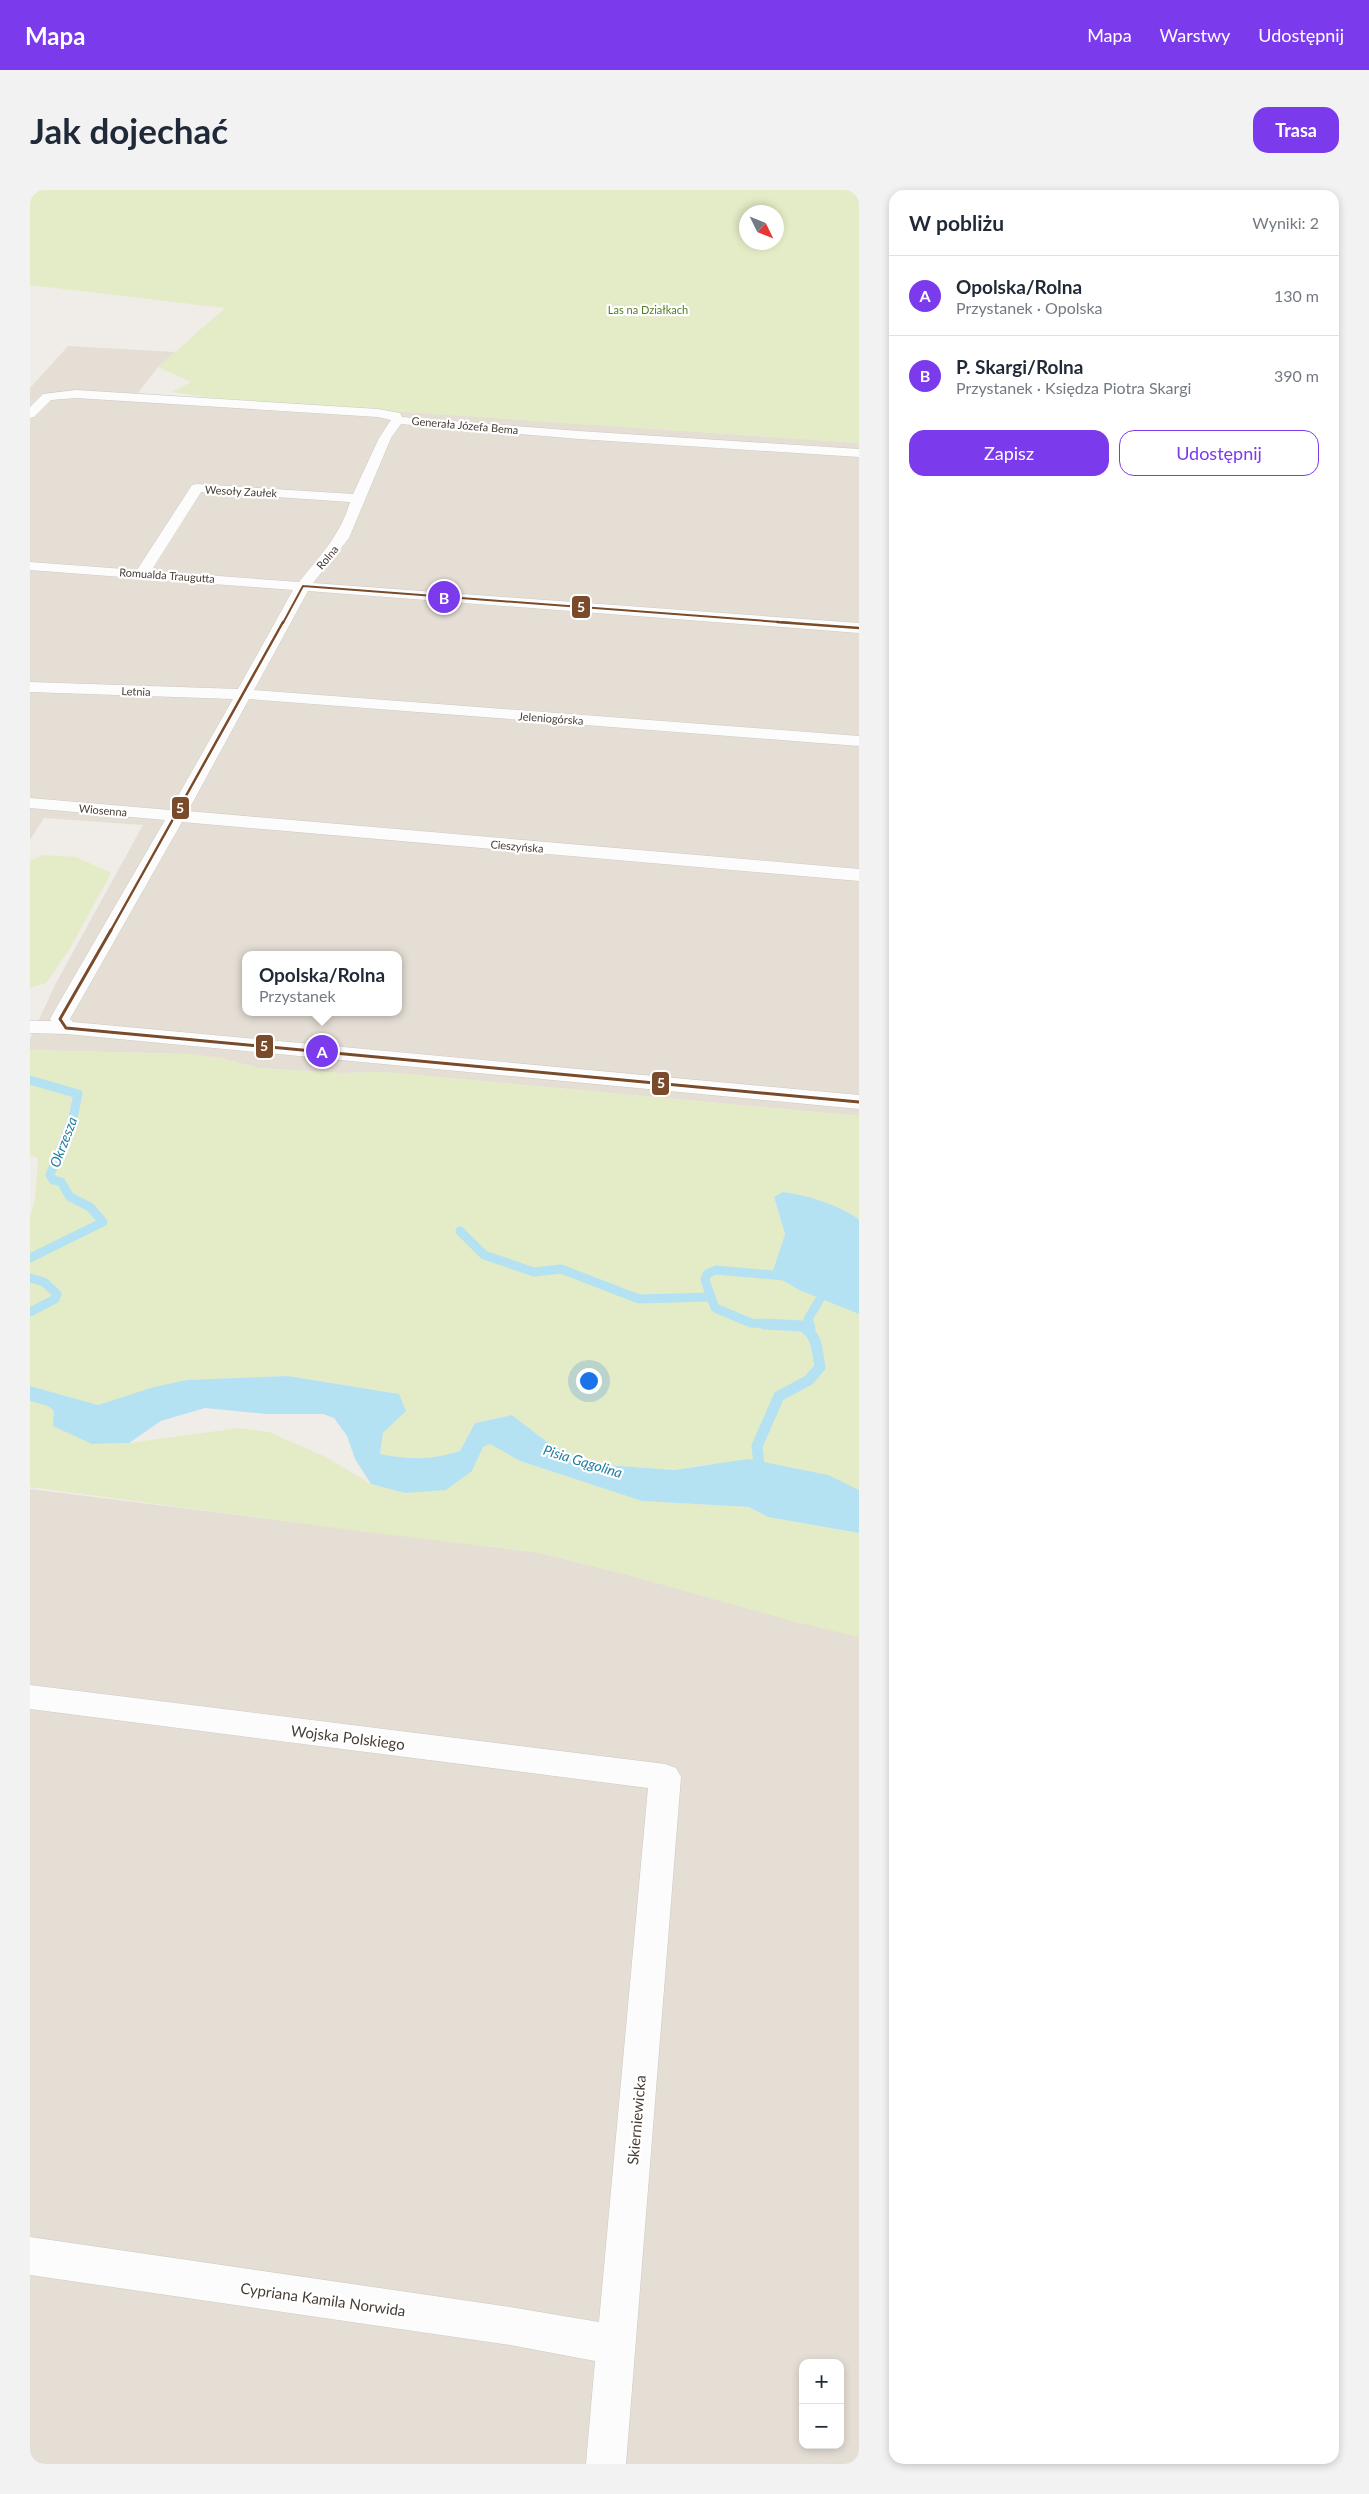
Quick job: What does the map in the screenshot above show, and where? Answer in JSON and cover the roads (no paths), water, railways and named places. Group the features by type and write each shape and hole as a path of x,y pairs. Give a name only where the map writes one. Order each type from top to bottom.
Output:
{"street":[{"name":"Generała Józefa Bema","path":"30,397 45,398 65,394 388,414 398,417 397,420 579,435 859,453"},
{"path":"30,414 45,398"},
{"name":"Rolna","path":"66,1028 60,1019 176,816 303,586 342,538 352,519 358,498 385,438 397,420"},
{"name":"Wesoły Zaułek","path":"142,573 197,488 358,498"},
{"name":"Romualda Traugutta","path":"30,566 859,628"},
{"name":"Letnia","path":"30,687 243,694"},
{"name":"Jeleniogórska","path":"243,694 859,741"},
{"name":"Wiosenna","path":"30,803 176,816"},
{"name":"Cieszyńska","path":"176,816 859,875"},
{"path":"33,1027 66,1028 859,1102"},
{"name":"Wojska Polskiego","path":"30,1697 665,1776"},
{"name":"Skierniewicka","path":"606,2464 665,1776"},
{"name":"Cypriana Kamila Norwida","path":"30,2256 500,2325 616,2345"}],"water":[{"path":"783,1192 822,1201 859,1219 859,1314 799,1290 772,1274 785,1234 774,1197"},
{"name":"Pisia Gągolina","path":"288,1376 399,1394 406,1411 383,1433 380,1454 420,1458 460,1451 475,1423 512,1415 551,1445 571,1454 607,1465 674,1470 748,1459 828,1475 859,1490 859,1533 768,1517 749,1507 642,1501 520,1461 490,1444 483,1447 472,1471 446,1490 405,1493 371,1484 355,1459 347,1436 334,1418 323,1414 267,1414 205,1408 161,1421 129,1443 92,1444 53,1426 54,1411 48,1406 30,1401 30,1386 98,1405 154,1387 187,1380"}],"waterway":[{"name":"Okrzesza","path":"30,1080 78,1094 73,1118 50,1175 53,1180 61,1182 70,1197 90,1207 103,1222 30,1258"},
{"path":"460,1231 484,1255 534,1272 561,1269 639,1299 710,1297"},
{"path":"784,1276 716,1270 707,1274 705,1280 715,1308 751,1323 785,1325"},
{"name":"Okrzesza","path":"30,1278 44,1282 57,1294 55,1299 30,1312"},
{"path":"809,1325 808,1319 820,1299"},
{"path":"760,1475 757,1446 779,1396 809,1380 820,1367 814,1339 802,1326 764,1324"},
{"path":"809,1324 810,1329"}],"place":[{"name":"P. Skargi/Rolna","path":"444,597"},
{"name":"Opolska/Rolna","path":"322,1051"}],"park label":[{"name":"Las na Działkach","path":"648,309"}]}
